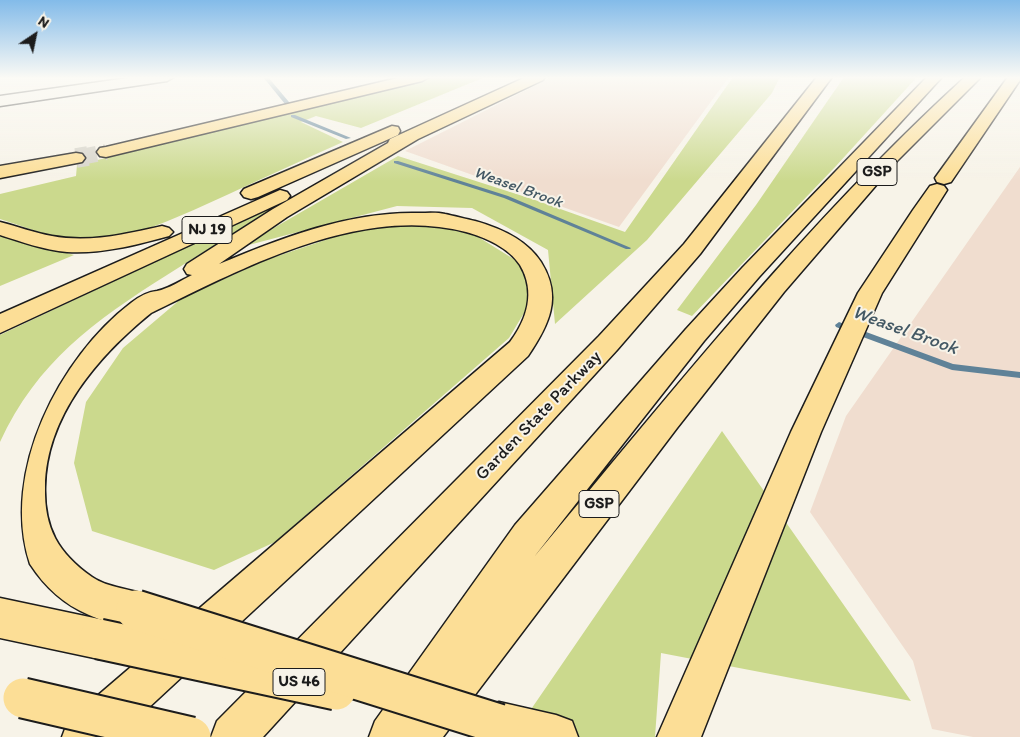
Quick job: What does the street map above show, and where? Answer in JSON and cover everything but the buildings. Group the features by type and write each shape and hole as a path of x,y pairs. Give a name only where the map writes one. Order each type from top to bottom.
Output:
{"highway":[{"path":"106,152 277,111"},
{"name":"NJ 19","path":"0,303 435,111"},
{"name":"NJ 19","path":"0,324 464,111"},
{"path":"794,116 795,111"},
{"name":"Garden State Parkway","path":"233,737 608,343 692,249 798,111"},
{"path":"391,737 533,529 695,334 903,111"},
{"name":"GSP","path":"415,737 786,273 883,166 939,111"},
{"path":"679,737 806,432 870,293 920,214 991,111"},
{"path":"413,135 224,248 139,309 89,352 51,398 25,447 21,475 23,503 30,531 44,554 62,576 86,594 499,724"},
{"path":"0,172 76,158"},
{"path":"84,737 519,349 531,334 538,318 541,303 540,288 536,275 519,251 507,241 493,233 463,222 412,217 376,220 359,224 276,249 226,268 139,309"},
{"path":"0,228 48,242 68,245 106,243 162,232"},
{"name":"US 46","path":"0,618 556,737"},
{"path":"12,696 191,737"}],"shaded area":[{"path":"484,111 704,111 619,227 405,151"},
{"path":"1020,167 1020,737 973,737 932,729 913,661 810,512 846,416"}],"green space":[{"path":"295,111 401,111 361,128 316,116 301,122 343,142 193,210 157,225 120,236 101,239 71,239 40,232 0,219 0,194 76,176 77,165"},
{"path":"709,111 756,111 647,240 555,324 548,250 472,208 397,206 241,247 398,156 535,200 625,232"},
{"path":"820,111 886,111 692,316 677,310 756,205"},
{"path":"292,197 295,198 140,292 92,327 50,366 31,389 0,442 0,335"},
{"path":"422,223 475,235 520,263 533,298 509,338 275,542 214,570 92,531 74,463 86,402 123,348 182,298 266,260 358,229"},
{"path":"0,235 74,255 0,286"},
{"path":"722,431 911,701 661,653 655,737 512,737"}],"waterway":[{"name":"Weasel Brook","path":"293,116 348,138"},
{"name":"Weasel Brook","path":"396,162 506,197 628,248"},
{"name":"Weasel Brook","path":"839,325 952,367 1020,375"}],"tunnel":[{"path":"81,157 106,152"},
{"path":"76,158 88,156"}]}
